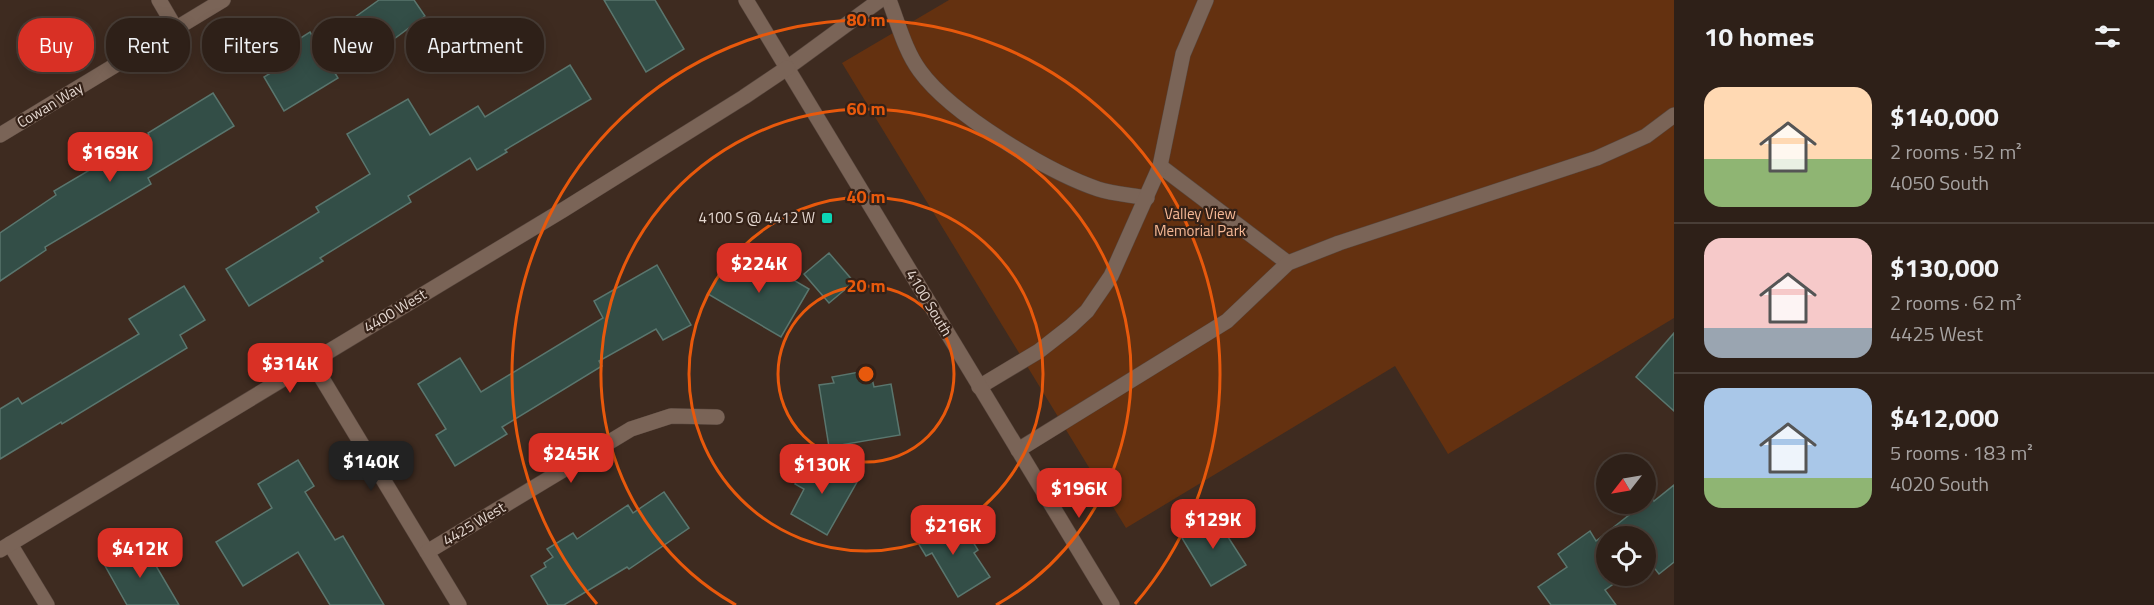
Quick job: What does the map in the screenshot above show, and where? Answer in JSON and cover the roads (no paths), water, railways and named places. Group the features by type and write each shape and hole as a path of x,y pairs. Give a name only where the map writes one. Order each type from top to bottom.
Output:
{"street":[{"path":"159,0 170,18"},
{"name":"Cowan Way","path":"190,20 223,0"},
{"name":"4100 South","path":"746,0 1112,605"},
{"name":"4400 West","path":"5,547 583,198 787,68 880,0"},
{"path":"889,0 919,70 936,90 972,118 1056,173 1100,190 1147,198"},
{"path":"979,387 1056,339 1087,311 1111,276 1160,166 1183,54 1206,0"},
{"name":"Cowan Way","path":"0,135 106,71"},
{"path":"1018,450 1227,321 1288,263 1339,243 1597,158 1646,136 1674,115"},
{"path":"1160,166 1288,263"},
{"path":"312,362 459,605"},
{"name":"4425 West","path":"427,552 631,429 671,416 717,417"},
{"path":"5,547 47,605"}],"place":[{"name":"4100 S @ 4412 W","path":"827,218"}],"park label":[{"name":"Valley View Memorial Park","path":"1200,222"}]}
